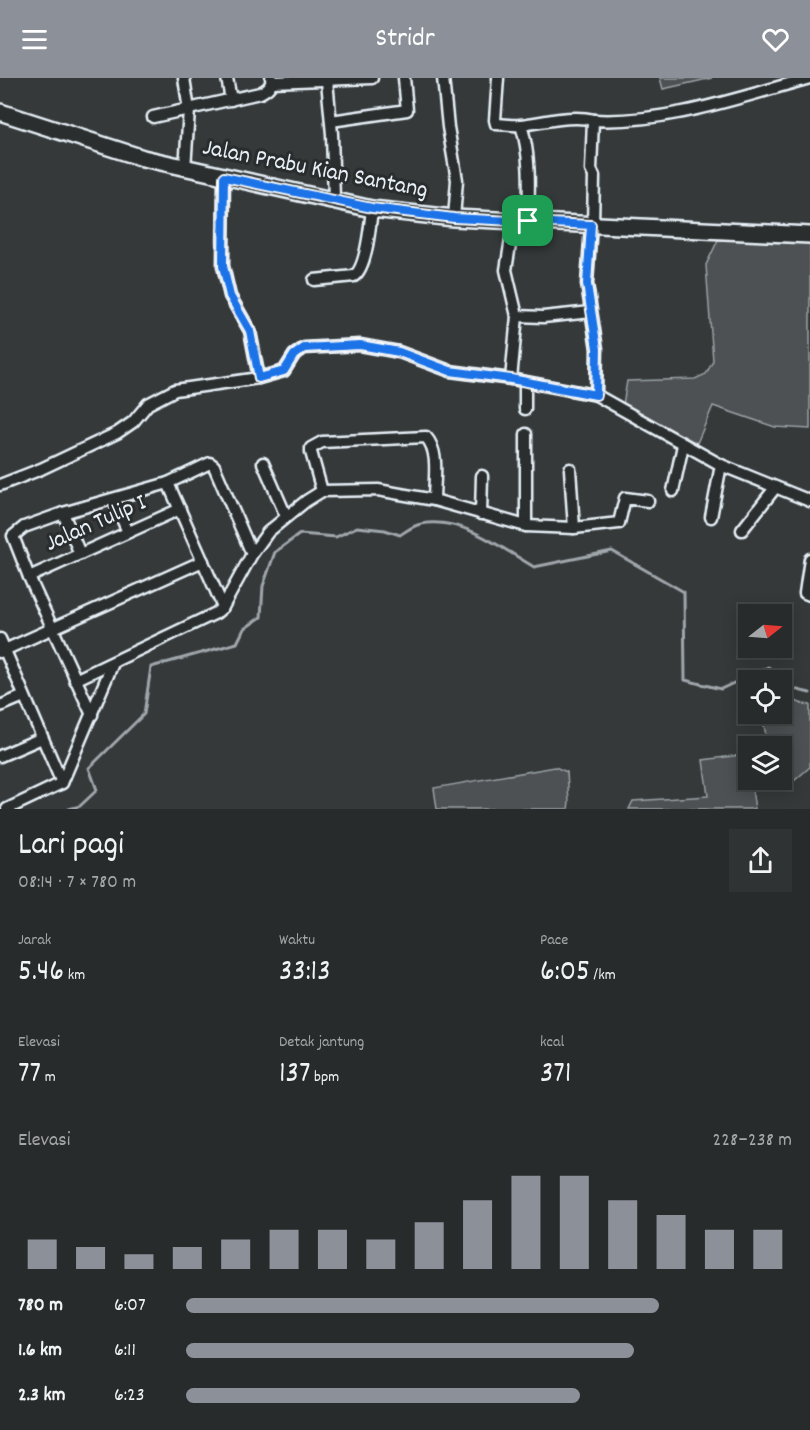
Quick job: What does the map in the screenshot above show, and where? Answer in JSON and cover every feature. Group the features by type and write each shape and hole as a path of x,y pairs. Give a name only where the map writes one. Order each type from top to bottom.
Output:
{"main road":[{"name":"Jalan Prabu Kian Santang","path":"0,112 143,158 372,208 454,218 810,235"}],"street":[{"path":"184,78 189,110 185,168"},
{"path":"227,78 231,100"},
{"path":"153,117 260,93 269,87 271,80 327,81 370,78"},
{"path":"331,121 407,110 404,78"},
{"path":"443,78 457,180 454,218"},
{"path":"498,78 496,124 522,125 531,122 578,118 633,120 810,78"},
{"path":"327,81 334,200"},
{"path":"593,120 591,170 594,176 587,284 597,349 596,395"},
{"path":"511,379 517,316 506,270 530,185 522,125"},
{"path":"224,177 223,266 230,296 250,331 259,378"},
{"path":"314,280 354,276 359,272 363,264 372,208"},
{"path":"517,316 543,317 591,312"},
{"path":"0,485 41,469 117,433 133,422 148,404 175,390 259,378 284,371 294,355 304,348 360,345 399,352 450,371 511,379 596,395 721,465 810,501"},
{"path":"525,382 525,409"},
{"path":"526,434 526,526"},
{"path":"322,491 311,452 311,448 315,445 322,442 426,437 433,444 434,500"},
{"path":"673,491 683,445"},
{"path":"92,715 28,577 13,536 24,527 63,513 168,483 210,463 214,466 252,554"},
{"path":"263,463 286,516"},
{"path":"711,517 721,465"},
{"path":"570,469 574,528"},
{"path":"481,514 482,476"},
{"path":"168,483 223,607"},
{"path":"742,530 775,488"},
{"path":"75,680 216,613 223,607 252,554 268,532 286,516 322,491 378,490 434,500 526,526 574,528 619,524 624,499 648,501"},
{"path":"113,499 128,532"},
{"name":"Jalan Tulip I","path":"28,577 180,509"},
{"path":"63,513 80,554"},
{"path":"810,559 805,593 810,595"},
{"path":"2,651 203,561"},
{"path":"0,639 2,651 62,783"},
{"path":"7,809 62,783 113,663"},
{"path":"0,706 24,696"},
{"path":"0,756 42,738"}],"shaded area":[{"path":"660,78 712,78 663,89"},
{"path":"810,239 810,429 775,427 713,406 697,443 623,405 627,381 695,379 706,374 713,361 706,265 718,240"},
{"path":"792,700 810,705 810,767 792,781 792,736 766,736 764,724 792,724"},
{"path":"738,755 738,790 752,790 755,809 629,809 633,801 708,796 703,760"},
{"path":"555,767 567,772 568,809 437,809 434,788"}],"waterway":[{"path":"69,809 80,806 97,790 89,768 144,714 151,667 237,643 244,629 261,617 263,586 275,552 300,534 336,537 357,527 385,530 400,535 421,524 451,525 481,535 534,567 612,551 684,592 685,680 721,689 768,667 779,673 791,688 810,693"}],"route":[{"path":"224,177 372,208 454,218 528,221 591,225 587,284 597,349 596,395 511,379 450,371 399,352 360,345 304,348 294,355 284,371 259,378 250,331 230,296 223,266 224,177"}]}
